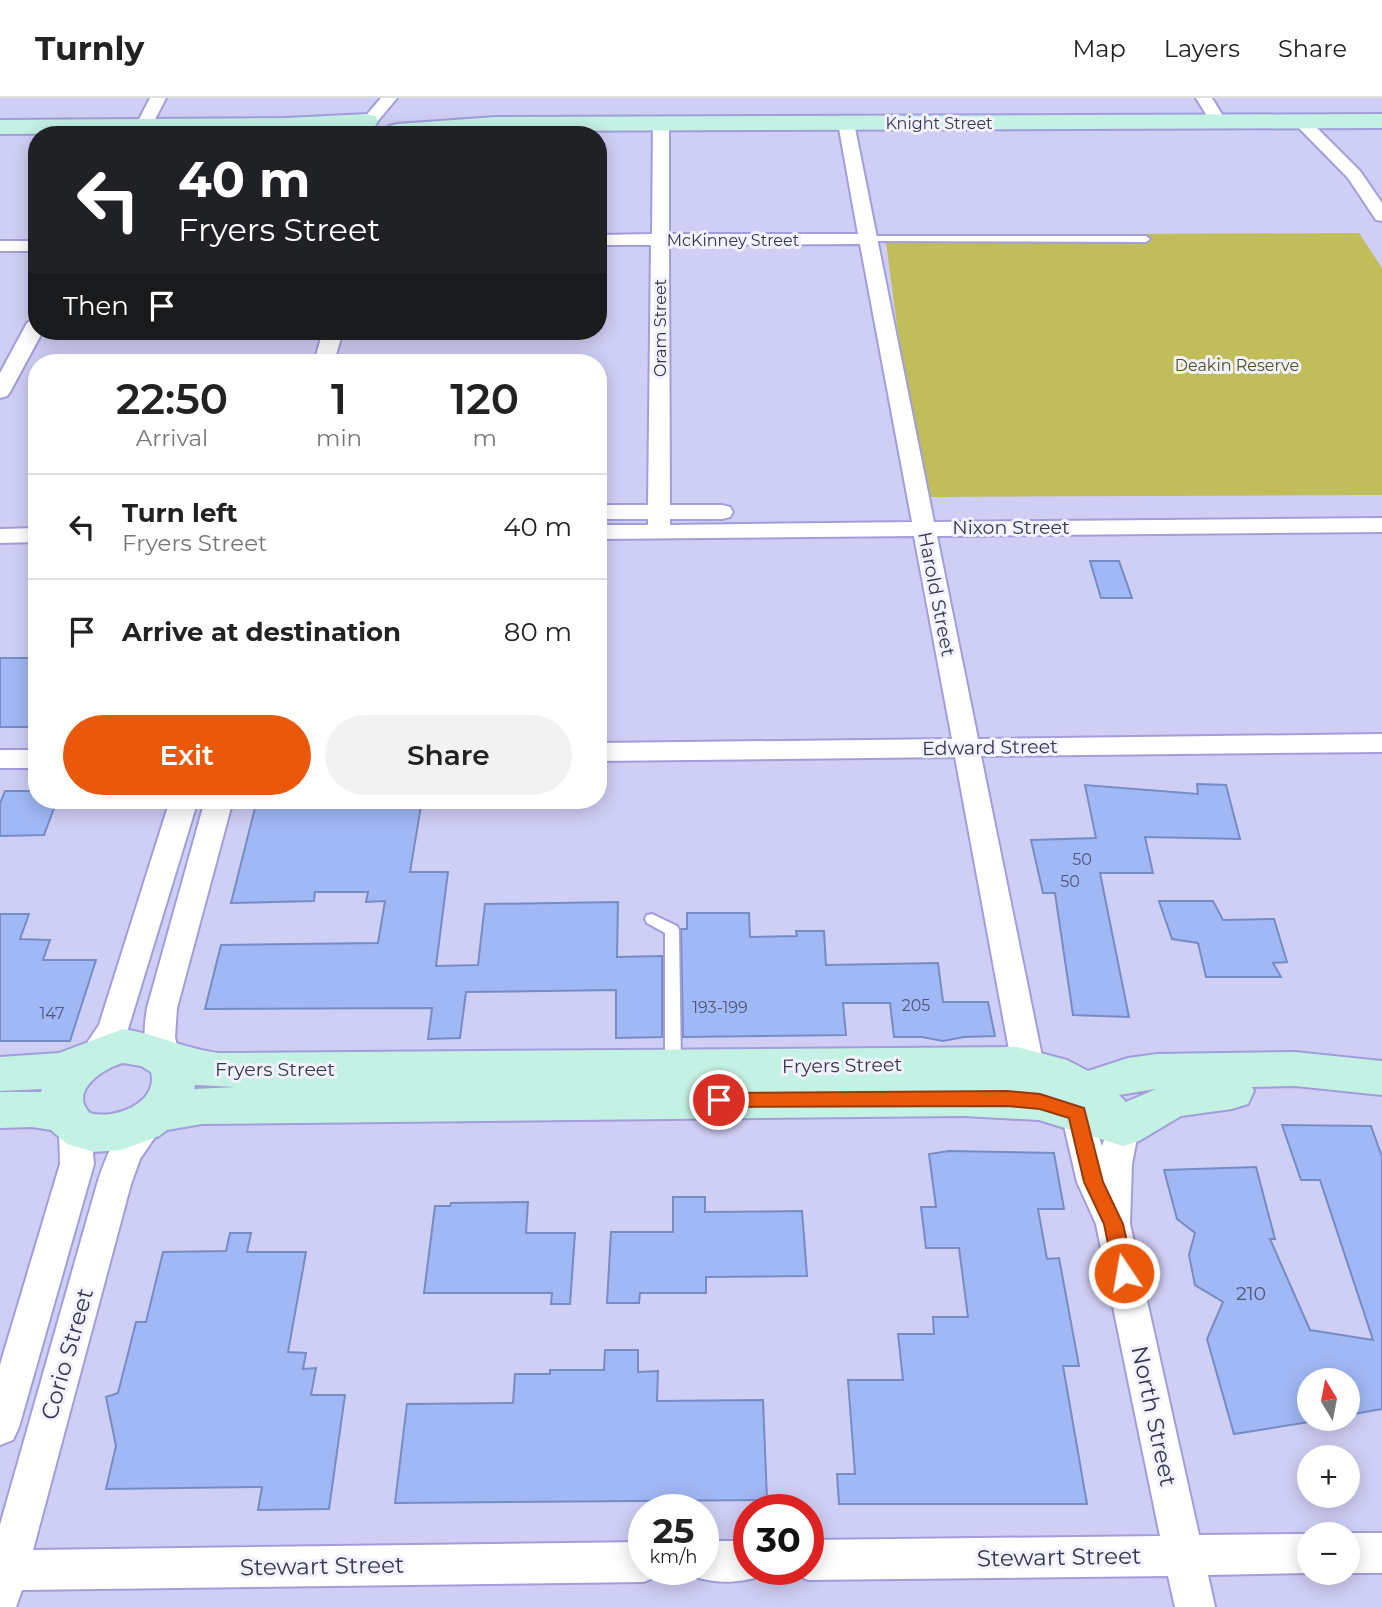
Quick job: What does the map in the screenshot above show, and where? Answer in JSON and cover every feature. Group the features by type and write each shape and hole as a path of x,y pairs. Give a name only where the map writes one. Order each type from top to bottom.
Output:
{"street":[{"path":"143,126 158,98"},
{"path":"1204,98 1218,121"},
{"path":"1301,121 1354,175"},
{"path":"1328,121 1354,175 1382,216"},
{"name":"Knight Street","path":"257,126 383,123 1382,121"},
{"name":"Harold Street","path":"846,123 1028,1066"},
{"name":"Oram Street","path":"659,522 661,124"},
{"name":"Knight Street","path":"0,127 28,128"},
{"name":"McKinney Street","path":"607,240 868,239"},
{"path":"0,246 28,246"},
{"path":"0,392 28,340"},
{"name":"Nixon Street","path":"607,531 659,522 1382,509"},
{"name":"Nixon Street","path":"607,513 659,522"},
{"path":"0,518 28,518"},
{"name":"Nixon Street","path":"923,519 1382,525"},
{"path":"0,536 28,535"},
{"name":"Edward Street","path":"607,752 1382,743"},
{"path":"0,759 28,759"},
{"path":"0,1427 77,1164 75,1131 61,1101 64,1087 72,1073 89,1058 113,1029 181,809"},
{"path":"0,1110 32,1110 68,1119 88,1133 108,1135 130,1131 154,1117 169,1100 174,1086 174,1072 165,1058 159,1037 162,1008 217,809"},
{"path":"0,1074 61,1070 123,1046 152,1049 165,1058"},
{"name":"Fryers Street","path":"165,1058 193,1067 219,1070 583,1084 961,1081 1028,1066 1069,1079 1083,1102"},
{"name":"Fryers Street","path":"154,1117 202,1106 583,1084 673,1067 961,1081 1040,1102 1083,1102"},
{"path":"1295,1069 1381,1078 1304,1090 1213,1092 1180,1098 1154,1107 1123,1128 1083,1102 1107,1081 1128,1074 1157,1071 1295,1069"},
{"name":"North Street","path":"1083,1102 1094,1182 1114,1224"},
{"name":"Corio Street","path":"3,1578 121,1164 135,1137 154,1117"},
{"name":"North Street","path":"1123,1128 1116,1148 1114,1224 1195,1607"},
{"path":"1360,1553 1382,1553"},
{"name":"Stewart Street","path":"824,1560 1297,1554"},
{"name":"Stewart Street","path":"3,1578 628,1562"}],"lane":[{"path":"868,239 1146,239"},
{"path":"652,919 672,930 673,1067"}],"green space":[{"name":"Deakin Reserve","path":"1359,233 1382,268 1382,495 929,497 901,355 885,235"}],"building":[{"path":"1090,561 1119,561 1132,598 1101,598"},
{"path":"0,658 28,658 28,727 0,727"},
{"path":"1197,784 1226,785 1240,839 1145,837 1153,873 1100,873 1129,1017 1073,1015 1055,893 1043,893 1031,840 1096,838 1085,785 1198,794"},
{"path":"5,791 28,791 28,809 54,809 44,835 0,836 0,803"},
{"path":"255,809 420,809 410,872 448,872 436,966 478,965 485,904 618,902 617,957 662,956 662,1037 616,1038 616,990 466,992 460,1038 428,1039 432,1008 205,1009 221,945 378,943 385,901 366,902 368,892 315,892 314,901 231,903"},
{"path":"1159,901 1213,901 1223,920 1274,919 1287,962 1273,963 1281,977 1206,977 1198,943 1172,939"},
{"path":"687,913 749,913 750,937 797,936 796,931 824,931 826,965 938,963 943,1002 988,1002 995,1036 943,1041 922,1037 894,1037 890,1003 843,1003 846,1035 683,1037 681,929 687,929"},
{"path":"0,914 29,914 20,939 50,940 43,960 96,960 70,1041 0,1041"},
{"path":"1282,1125 1371,1126 1382,1157 1382,1409 1360,1413 1360,1368 1297,1368 1297,1424 1234,1434 1207,1339 1223,1302 1195,1285 1189,1255 1195,1233 1177,1219 1164,1170 1256,1167 1275,1239 1270,1239 1310,1330 1373,1340 1320,1180 1301,1180"},
{"path":"949,1151 1054,1153 1064,1209 1038,1209 1047,1259 1059,1258 1079,1366 1063,1366 1087,1504 839,1504 837,1474 855,1474 848,1380 903,1380 898,1334 934,1334 933,1317 968,1317 959,1248 926,1248 921,1207 936,1207 929,1154"},
{"path":"673,1197 705,1197 705,1212 802,1211 807,1276 706,1277 706,1293 640,1293 639,1303 607,1303 611,1232 673,1232"},
{"path":"528,1202 526,1233 575,1233 570,1304 551,1304 552,1293 424,1293 435,1206 450,1206 451,1203"},
{"path":"230,1233 251,1233 247,1252 306,1252 288,1352 306,1353 303,1369 316,1368 311,1395 345,1395 329,1509 258,1510 262,1487 106,1489 116,1446 106,1397 118,1393 136,1322 146,1322 163,1252 226,1251"},
{"path":"605,1350 638,1350 638,1372 658,1371 657,1401 763,1400 767,1494 733,1494 733,1500 719,1500 719,1494 628,1494 628,1501 395,1503 407,1404 513,1403 515,1374 550,1374 550,1370 604,1370"}],"route":[{"path":"719,1100 1007,1098 1040,1102 1077,1113 1094,1182 1114,1224 1124,1273"}]}
